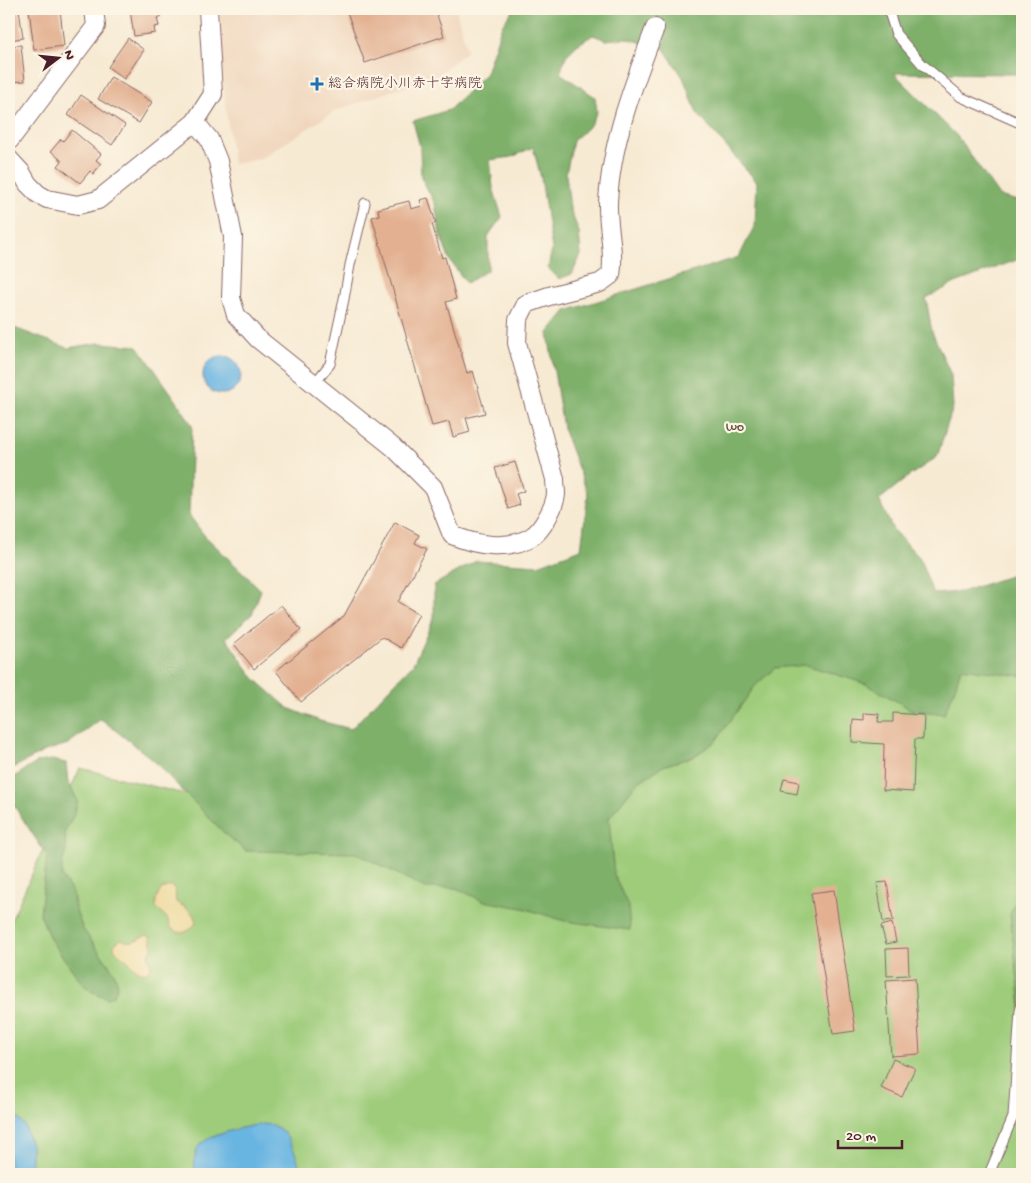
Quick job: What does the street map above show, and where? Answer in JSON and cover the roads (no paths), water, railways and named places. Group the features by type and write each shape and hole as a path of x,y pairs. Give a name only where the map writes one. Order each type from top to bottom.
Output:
{"street":[{"path":"9,142 96,26 94,9"},
{"path":"9,159 21,172 28,184 38,194 47,199 78,205 98,200 195,122 213,94 208,9"},
{"path":"195,122 209,139 218,161 233,237 232,298 236,316 258,339 315,383 392,447 433,486 452,535 461,539 495,545 513,544 532,537 541,527 550,512 556,496 555,479 517,343 518,320 526,304 600,283 611,275 613,262 608,203 616,150 632,90 655,28"}],"lane":[{"path":"888,9 896,34 922,64 961,97 1022,124"},
{"path":"315,383 330,364 365,203"},
{"path":"989,1174 1012,1117 1022,1003"}],"water":[{"path":"222,356 235,362 241,375 235,388 222,394 209,388 203,375 209,362"},
{"path":"9,1108 25,1126 31,1145 31,1163 24,1174 9,1174"},
{"path":"264,1124 277,1127 288,1138 294,1150 301,1174 195,1174 196,1153 202,1143 209,1138 229,1131"}],"place":[{"name":"総合病院小川赤十字病院","path":"317,84"}],"park label":[{"name":"wo","path":"735,427"}]}
